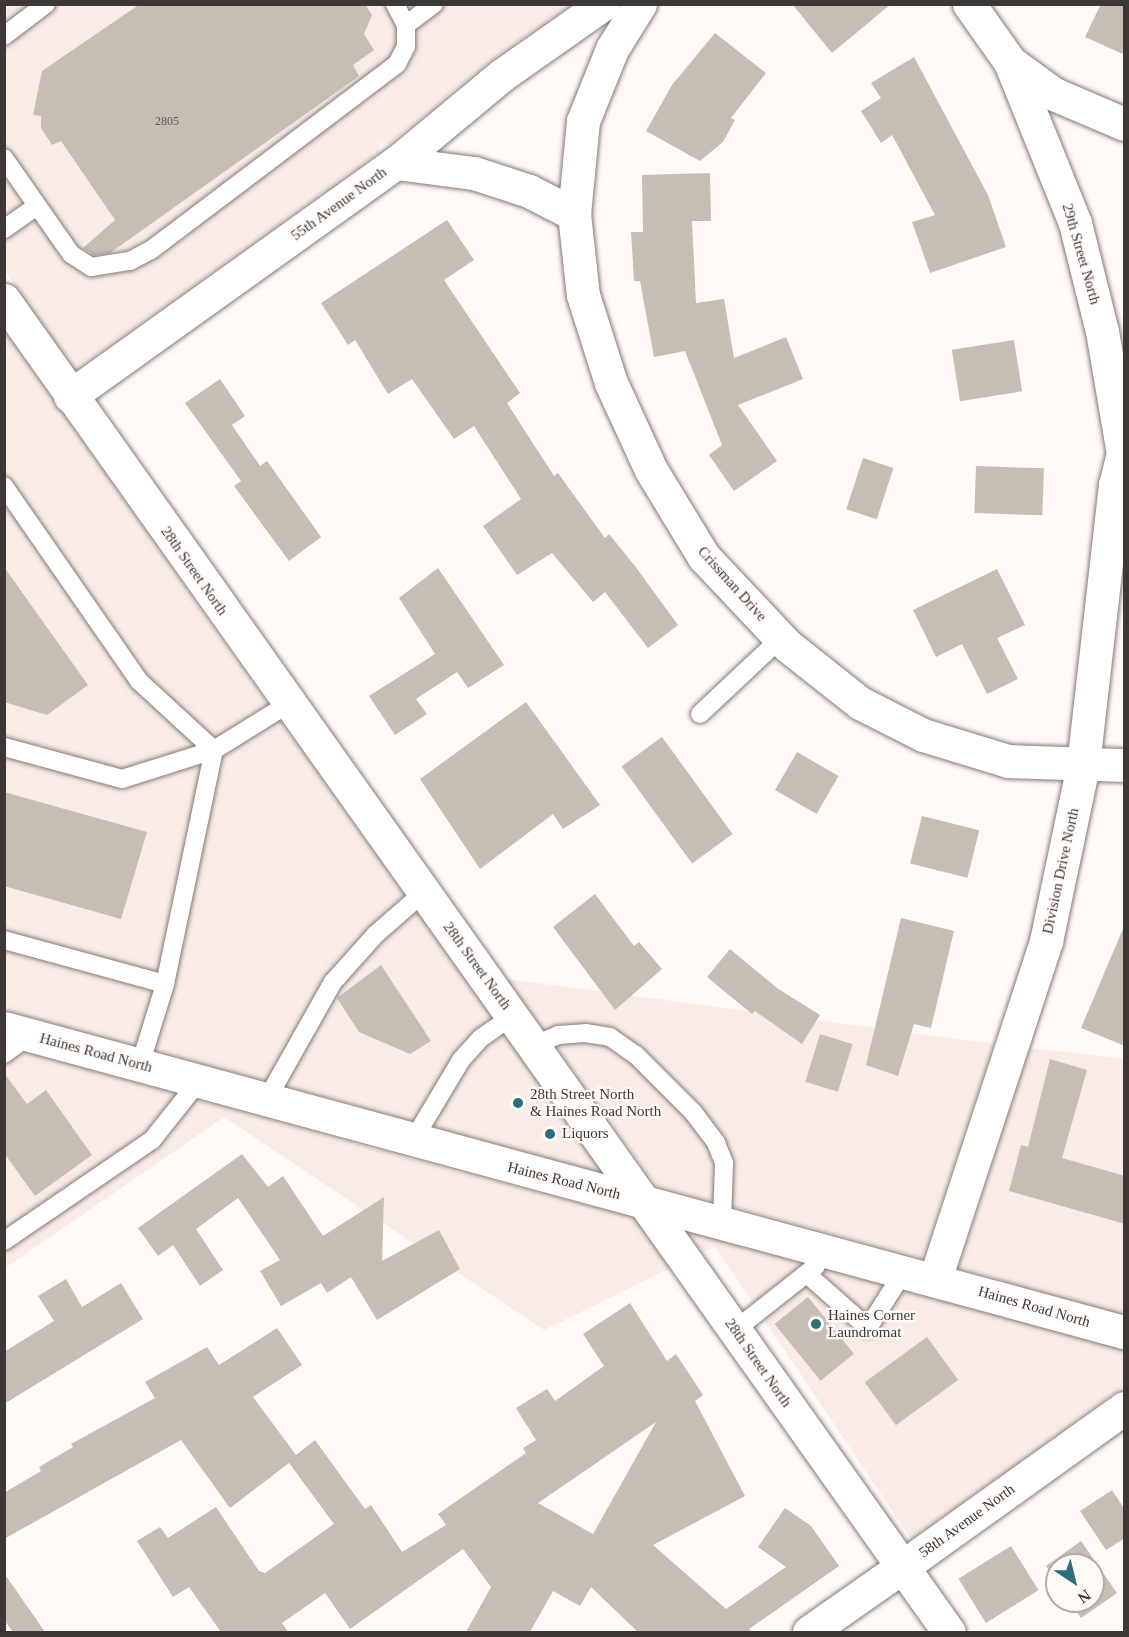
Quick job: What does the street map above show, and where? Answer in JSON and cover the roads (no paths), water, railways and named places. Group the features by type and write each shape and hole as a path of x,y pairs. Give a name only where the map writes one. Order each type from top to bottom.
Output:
{"street":[{"name":"55th Avenue North","path":"70,396 396,163 502,75 603,4"},
{"name":"Crissman Drive","path":"640,4 612,49 583,121 574,214 583,295 610,383 651,470 704,557 781,638 860,703 923,735 1008,761 1125,765"},
{"name":"29th Street North","path":"969,4 1010,62 1075,223 1102,331 1124,451"},
{"name":"29th Street North","path":"1010,62 1054,94 1125,124"},
{"path":"396,163 474,173 529,191 574,214"},
{"name":"28th Street North","path":"4,300 288,704 648,1202 735,1330 949,1632"},
{"name":"Division Drive North","path":"935,1279 1046,941 1083,765 1114,485 1124,451"},
{"name":"Haines Road North","path":"17,1032 199,1080 412,1142 648,1202 1125,1332"},
{"name":"58th Avenue North","path":"809,1632 1125,1408"}],"lane":[{"path":"4,36 46,4"},
{"path":"4,158 72,254 91,267 130,261 151,250 384,76 406,46 406,25 396,4"},
{"path":"406,25 434,4"},
{"path":"4,229 37,206"},
{"path":"4,486 139,681 214,750"},
{"path":"700,714 781,638"},
{"path":"4,747 122,779 214,750 288,704"},
{"path":"140,1065 165,984 214,750"},
{"path":"267,1099 333,982 376,934 424,892"},
{"path":"4,940 165,984"},
{"path":"412,1142 461,1060 481,1038 513,1016"},
{"path":"4,1054 17,1032"},
{"path":"534,1045 558,1035 585,1033 610,1037 636,1055 693,1112 716,1143 724,1163 722,1222"},
{"path":"4,1241 152,1140 199,1080"},
{"path":"735,1330 834,1252"},
{"path":"807,1274 868,1328 904,1271"}],"place":[{"name":"28th Street North & Haines Road North","path":"518,1103"},
{"name":"Liquors","path":"550,1134"},
{"name":"Haines Corner Laundromat","path":"816,1324"}]}
